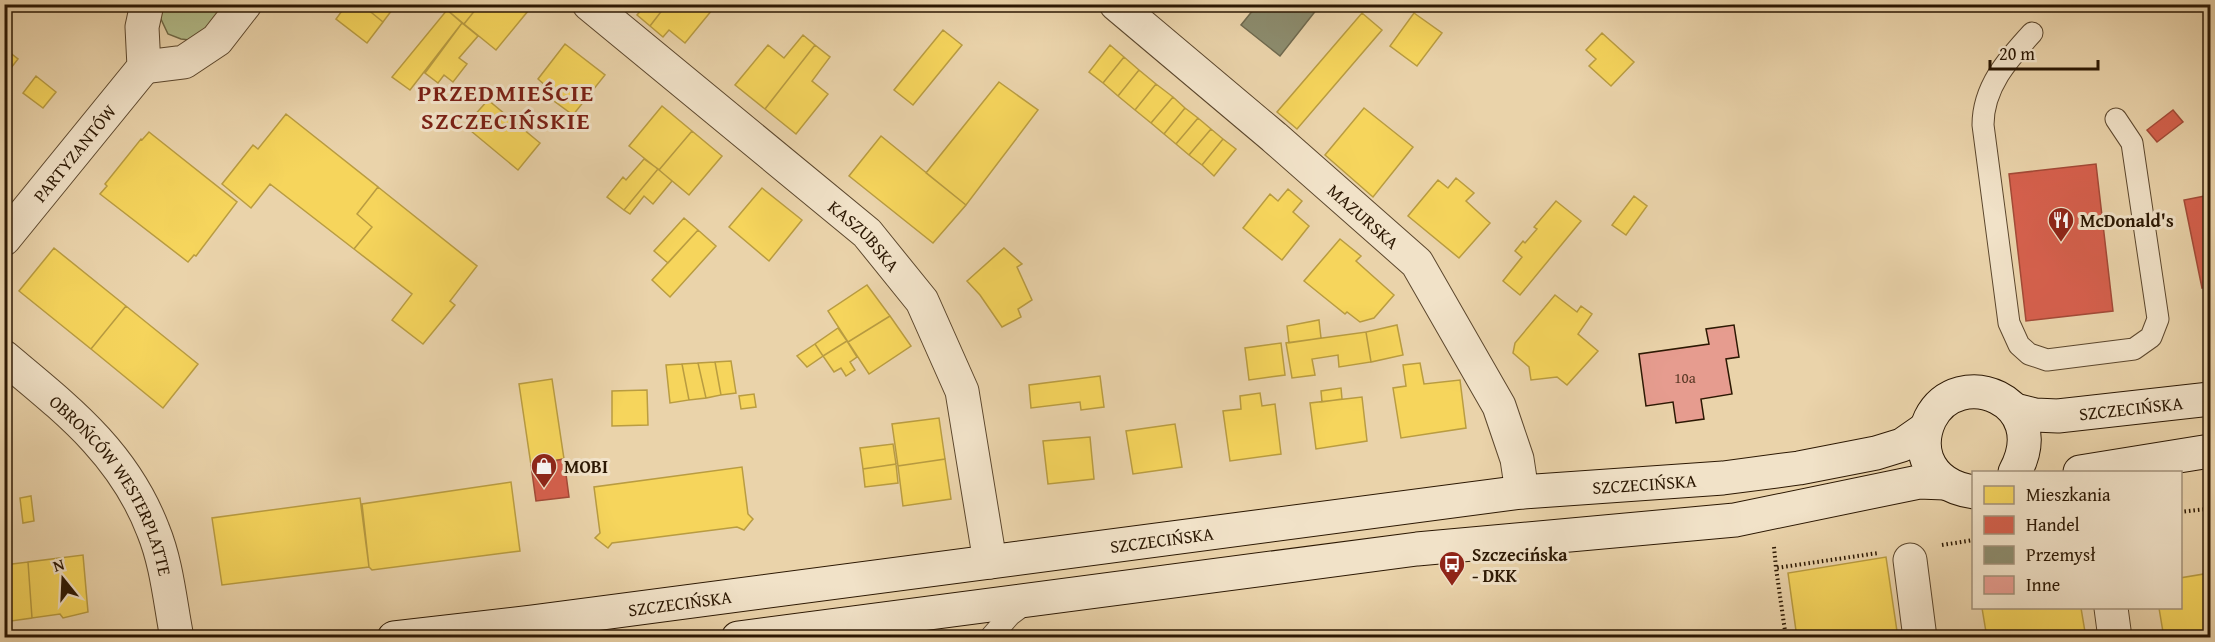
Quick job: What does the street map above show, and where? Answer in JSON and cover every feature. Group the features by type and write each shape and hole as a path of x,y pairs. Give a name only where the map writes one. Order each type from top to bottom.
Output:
{"main road":[{"path":"147,4 142,27 144,67 184,62 217,40 245,4"},
{"name":"KASZUBSKA","path":"589,4 867,233 922,301 962,391 990,562"},
{"name":"MAZURSKA","path":"1116,4 1274,137 1417,263 1498,406 1517,459 1522,492"},
{"name":"PARTYZANTÓW","path":"4,239 144,67"},
{"name":"OBROŃCÓW WESTERPLATTE","path":"4,357 75,416 106,450 132,484 154,530 165,568 177,638"},
{"name":"SZCZECIŃSKA","path":"394,638 533,622 1522,492 1723,478 1799,468 1876,453 1902,445 1925,429 1935,409 1953,396 1973,392 1997,396 2015,410 2035,416 2058,416 2211,399"},
{"path":"2015,410 2023,426 2025,442 2022,459 2015,471"},
{"path":"1925,429 1924,444 1927,459 1935,472 1959,487"},
{"path":"2086,471 2211,451"},
{"path":"738,638 1417,549 1735,520 1919,482 1959,487"},
{"path":"1896,556 1920,638"},
{"path":"2111,609 2115,638"}],"lane":[{"path":"2032,33 2011,56 1991,88 1983,107 1983,125 2008,323 2019,345 2029,354 2047,360 2134,349 2151,337 2158,319 2132,143 2115,119"},
{"path":"990,638 1010,615 1032,600"}],"path":[{"path":"2182,512 2207,509"},
{"path":"1774,542 1786,638"},
{"path":"1776,568 1896,556"}],"green space":[{"path":"162,5 227,5 197,41 181,39 168,34 159,15"}],"building: Mieszkania":[{"path":"347,4 361,4 383,22 367,43 336,19"},
{"path":"361,4 386,4 392,10 383,22"},
{"path":"440,4 480,4 464,24"},
{"path":"480,4 519,4 528,11 496,50 464,24"},
{"path":"636,4 667,4 650,26 637,15 642,9"},
{"path":"667,4 717,4 685,43 669,30 663,37 650,26"},
{"path":"447,10 462,23 410,90 392,77"},
{"path":"1362,13 1382,30 1297,129 1277,112"},
{"path":"1414,13 1442,33 1417,66 1390,46"},
{"path":"462,23 478,36 459,58 467,64 453,82 444,75 438,83 425,73"},
{"path":"943,30 962,45 913,105 894,90"},
{"path":"1602,33 1634,62 1611,86 1589,66 1596,59 1586,50"},
{"path":"803,35 815,45 765,109 735,85 768,45 784,58"},
{"path":"565,44 605,75 573,115 554,101 557,96 538,79"},
{"path":"815,45 830,57 812,81 828,94 796,134 765,109"},
{"path":"1110,45 1124,57 1103,83 1089,72"},
{"path":"4,48 18,59 4,77"},
{"path":"1124,57 1139,70 1118,96 1103,83"},
{"path":"1139,70 1156,84 1135,110 1118,96"},
{"path":"36,76 56,92 43,108 23,93"},
{"path":"999,82 1038,110 966,205 926,173"},
{"path":"1156,84 1173,97 1151,123 1135,110"},
{"path":"1173,97 1185,108 1164,134 1151,123"},
{"path":"488,100 540,143 518,170 465,126"},
{"path":"662,106 692,131 659,170 629,146"},
{"path":"1185,108 1198,118 1176,144 1164,134"},
{"path":"1364,108 1413,147 1373,197 1325,155"},
{"path":"286,114 378,187 357,214 372,227 354,249 270,184 251,208 222,184 253,145 258,149"},
{"path":"1198,118 1211,129 1189,155 1176,144"},
{"path":"1211,129 1223,139 1202,165 1189,155"},
{"path":"692,131 722,156 689,195 659,170"},
{"path":"149,132 237,202 196,256 194,255 188,262 100,194 107,186 105,184"},
{"path":"881,136 966,205 933,243 849,176"},
{"path":"1223,139 1236,149 1214,176 1202,165"},
{"path":"644,159 658,169 624,210 607,197 623,177 626,180"},
{"path":"658,169 672,181 653,204 644,196 630,214 624,210"},
{"path":"1456,178 1474,193 1466,201 1490,223 1459,258 1408,216 1438,180 1448,188"},
{"path":"378,187 477,266 450,301 455,305 423,344 392,320 412,294 354,249 372,227 357,214"},
{"path":"762,188 802,220 769,261 729,227"},
{"path":"1288,189 1302,201 1293,212 1309,226 1282,260 1243,228 1270,194 1278,201"},
{"path":"1634,196 1647,206 1626,235 1612,225"},
{"path":"1556,201 1581,221 1520,295 1503,281 1522,257 1515,251 1537,229 1534,227"},
{"path":"684,218 698,230 668,263 654,251"},
{"path":"698,230 716,246 670,297 652,280"},
{"path":"1340,239 1361,256 1356,261 1394,295 1374,318 1360,322 1347,312 1345,314 1304,281"},
{"path":"54,248 126,306 91,349 19,291"},
{"path":"1004,248 1022,264 1017,267 1032,300 1018,309 1021,317 1002,327 980,295 967,281"},
{"path":"867,285 890,316 848,342 828,311"},
{"path":"1555,295 1577,312 1581,306 1592,314 1578,334 1598,351 1567,385 1557,377 1531,380 1529,367 1513,353 1515,343"},
{"path":"126,306 198,364 163,408 91,349"},
{"path":"890,316 911,346 869,374 848,342"},
{"path":"1319,320 1321,338 1289,343 1287,326"},
{"path":"1397,325 1403,355 1371,362 1366,332"},
{"path":"838,328 847,341 823,356 815,344"},
{"path":"1366,332 1371,362 1339,367 1338,355 1312,359 1315,375 1292,378 1286,343"},
{"path":"847,341 857,357 850,362 855,370 846,376 841,368 834,372 823,356"},
{"path":"1281,343 1285,375 1249,380 1245,348"},
{"path":"815,344 823,356 807,367 797,356"},
{"path":"731,361 736,393 721,395 715,362"},
{"path":"715,362 721,395 706,398 698,363"},
{"path":"698,363 706,398 689,400 682,364"},
{"path":"1420,363 1424,384 1460,380 1466,428 1401,438 1393,388 1406,386 1403,365"},
{"path":"682,364 689,400 670,403 666,365"},
{"path":"1100,376 1104,407 1081,410 1080,402 1031,408 1029,385"},
{"path":"552,379 564,459 531,465 519,384"},
{"path":"1341,388 1342,399 1322,402 1321,391"},
{"path":"647,390 648,425 612,426 612,391"},
{"path":"1260,393 1262,406 1275,404 1281,454 1230,461 1223,411 1241,409 1240,396"},
{"path":"754,394 756,407 741,409 739,396"},
{"path":"1362,397 1367,441 1316,449 1310,403"},
{"path":"939,418 945,459 898,466 892,424"},
{"path":"1175,424 1182,467 1133,474 1126,431"},
{"path":"1090,437 1094,479 1048,484 1043,441"},
{"path":"893,444 896,464 863,469 860,448"},
{"path":"945,459 951,499 903,506 898,466"},
{"path":"896,464 898,483 865,487 863,469"},
{"path":"742,467 748,514 753,519 744,530 737,527 612,543 608,548 595,538 600,533 594,487"},
{"path":"511,482 520,551 372,570 369,567 362,504"},
{"path":"31,496 34,521 23,523 20,498"},
{"path":"360,498 369,567 222,585 212,518"},
{"path":"83,555 88,612 63,618 60,614 32,618 28,562"},
{"path":"1886,557 1898,638 1797,638 1788,573"},
{"path":"28,562 32,618 4,622 4,565"},
{"path":"2210,573 2210,638 2164,638 2159,609 2182,609 2182,578"},
{"path":"1982,609 2081,609 2086,638 1987,638"}],"building: Handel":[{"path":"2173,110 2183,122 2157,142 2147,130"},
{"name":"McDonald's","path":"2096,164 2113,311 2026,321 2009,174"},
{"path":"2210,195 2210,286 2202,288 2184,200"},
{"path":"564,459 569,497 536,501 531,465"}],"building: Przemysł":[{"path":"1258,4 1321,4 1280,56 1241,25"}],"building: Inne":[{"path":"1734,325 1739,357 1726,359 1732,394 1701,399 1704,419 1676,423 1673,402 1646,406 1639,354 1709,344 1706,329"}],"place":[{"name":"McDonald's","path":"2061,243"},
{"name":"MOBI","path":"544,489"},
{"name":"Szczecińska - DKK","path":"1452,587"}],"district":[{"name":"PRZEDMIEŚCIE SZCZECIŃSKIE","path":"506,106"}]}
